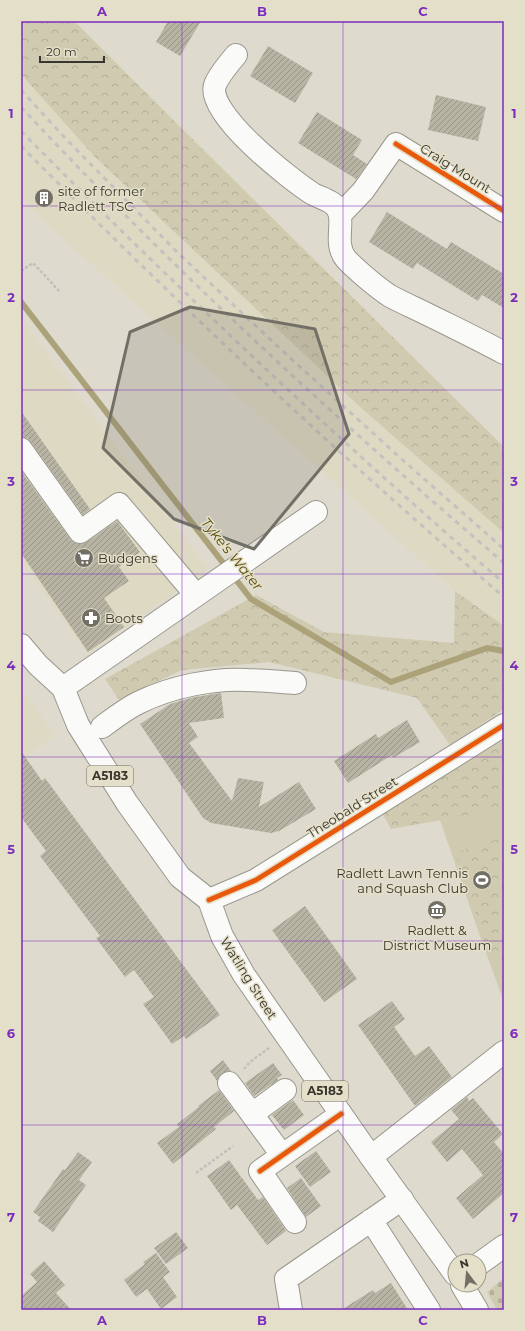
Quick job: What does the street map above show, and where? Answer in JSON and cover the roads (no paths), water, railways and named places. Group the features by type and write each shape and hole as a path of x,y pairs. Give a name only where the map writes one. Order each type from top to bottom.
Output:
{"main road":[{"path":"236,55 215,85 214,93 217,102 233,125 271,162 314,194 337,207 340,214 341,224 339,241 345,257 353,266 389,295 504,352"},
{"name":"Craig Mount","path":"340,214 363,191 396,144 504,211"},
{"path":"21,450 80,532 119,504 196,595"},
{"path":"63,688 316,512"},
{"name":"Watling Street","path":"21,645 38,665 63,688 78,725 126,803 180,877 208,900 222,936 244,976 447,1263"},
{"path":"102,727 140,702 164,692 190,685 223,680 246,679 296,683"},
{"name":"Theobald Street","path":"208,900 256,880 504,725"},
{"path":"371,1157 504,1052"},
{"path":"229,1083 282,1155"},
{"path":"252,1114 285,1090"},
{"path":"295,1222 260,1171 341,1114"},
{"path":"291,1310 286,1279 402,1199"},
{"path":"371,1220 430,1310"},
{"path":"487,1258 504,1246"},
{"path":"467,1293 477,1310"}],"waterway":[{"name":"Tyke's Water","path":"21,302 251,599 391,682 487,648 504,651"}],"railway":[{"path":"21,90 66,139 177,252 287,355 406,463 504,549"},
{"path":"21,107 78,167 196,285 256,342 379,454 504,563"},
{"path":"21,131 134,243 286,388 391,484 504,583"},
{"path":"21,146 198,320 319,433 504,597"}],"place":[{"name":"site of former Radlett TSC","path":"44,198"},
{"name":"Budgens","path":"84,558"},
{"name":"Boots","path":"91,618"},
{"name":"Radlett Lawn Tennis and Squash Club","path":"482,880"},
{"name":"Radlett & District Museum","path":"437,910"}]}
